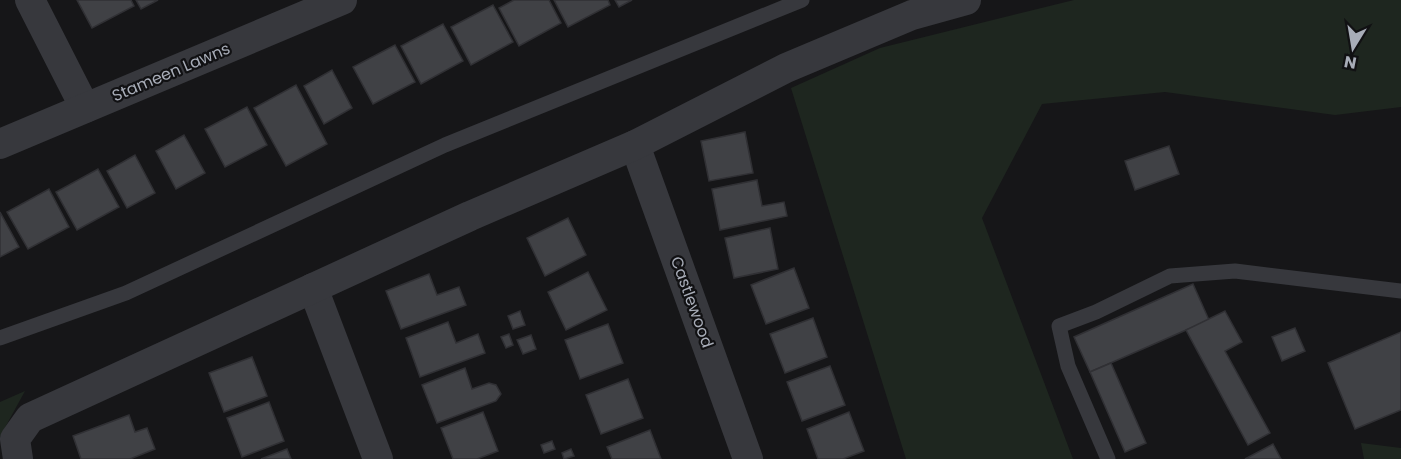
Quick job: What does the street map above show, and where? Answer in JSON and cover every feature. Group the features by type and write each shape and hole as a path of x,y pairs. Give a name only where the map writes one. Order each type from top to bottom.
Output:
{"street":[{"path":"30,0 85,108"},
{"name":"Stameen Lawns","path":"0,144 342,0"},
{"path":"17,449 30,418 470,216 635,145 786,68 912,15 966,0"},
{"name":"Castlewood","path":"635,145 748,459"},
{"path":"313,288 378,459"}],"lane":[{"path":"0,338 126,293 445,145 802,0"},
{"path":"1108,459 1068,366 1059,326 1096,312 1170,276 1236,271 1401,291"}],"shaded area":[{"path":"1074,0 1401,0 1401,107 1335,115 1165,92 1042,104 982,218 1073,459 906,459 791,88 880,48"},
{"path":"25,391 2,433 0,438 0,402"},
{"path":"1361,443 1401,448 1401,459 1364,459"}],"building":[{"path":"77,0 131,0 134,6 92,28"},
{"path":"136,0 158,0 141,9"},
{"path":"514,0 549,0 561,23 519,46 499,8"},
{"path":"554,0 608,0 610,5 568,27"},
{"path":"615,0 632,0 619,7"},
{"path":"493,5 513,42 471,65 451,27"},
{"path":"443,24 463,61 421,84 401,46"},
{"path":"395,45 415,82 373,104 353,67"},
{"path":"332,70 352,108 324,124 304,86"},
{"path":"296,85 327,144 286,166 254,108"},
{"path":"247,107 267,145 225,167 205,129"},
{"path":"745,132 753,173 709,181 701,141"},
{"path":"184,135 205,173 176,189 156,151"},
{"path":"1169,146 1179,174 1135,190 1125,161"},
{"path":"135,155 155,193 127,208 107,171"},
{"path":"98,169 119,207 77,230 56,192"},
{"path":"757,180 762,206 784,202 787,216 720,230 712,189"},
{"path":"49,189 69,227 28,249 7,212"},
{"path":"0,212 19,247 0,257"},
{"path":"568,218 586,255 545,276 527,238"},
{"path":"770,228 778,269 734,278 725,238"},
{"path":"794,268 809,308 766,324 751,285"},
{"path":"588,272 607,310 566,330 548,292"},
{"path":"429,274 437,295 459,287 466,305 401,329 386,291"},
{"path":"1193,284 1209,320 1090,372 1074,337"},
{"path":"520,311 525,325 513,329 508,316"},
{"path":"1225,311 1242,342 1225,351 1270,433 1248,445 1186,330"},
{"path":"813,318 827,357 785,373 770,334"},
{"path":"448,322 456,343 478,334 485,353 420,377 406,338"},
{"path":"608,324 623,363 580,379 565,340"},
{"path":"1295,328 1305,351 1282,361 1272,337"},
{"path":"1401,332 1401,410 1355,429 1328,363"},
{"path":"509,334 513,345 506,348 501,337"},
{"path":"531,335 536,349 523,354 517,340"},
{"path":"252,357 267,396 224,412 209,373"},
{"path":"1111,363 1146,443 1125,452 1090,372"},
{"path":"830,366 845,405 802,421 787,382"},
{"path":"465,368 472,389 489,383 496,385 501,394 496,401 437,423 422,385"},
{"path":"628,379 643,418 601,434 586,395"},
{"path":"269,402 284,441 242,457 227,418"},
{"path":"483,412 498,451 477,459 453,459 441,428"},
{"path":"849,412 864,451 843,459 818,459 807,429"},
{"path":"129,415 135,432 147,428 155,449 130,459 81,459 73,436"},
{"path":"650,430 661,459 612,459 607,447"},
{"path":"552,441 555,449 544,453 541,445"},
{"path":"1273,444 1281,459 1245,459"},
{"path":"287,449 291,459 261,459"},
{"path":"571,449 574,456 564,459 562,453"}]}
